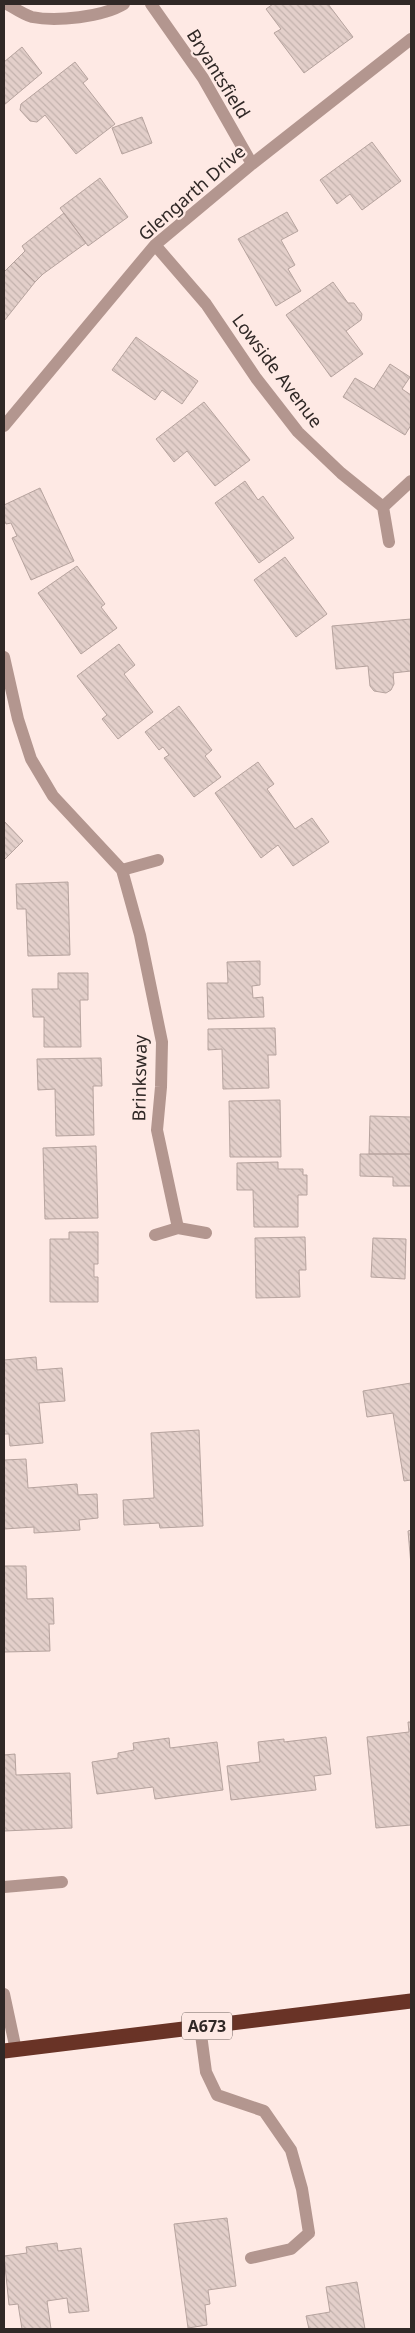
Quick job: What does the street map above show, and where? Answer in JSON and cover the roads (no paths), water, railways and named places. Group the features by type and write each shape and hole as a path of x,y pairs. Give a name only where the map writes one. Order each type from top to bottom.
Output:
{"highway":[{"name":"A673","path":"10,2050 411,2002"}],"street":[{"path":"7,4 30,16 59,19 95,14 124,4"},
{"name":"Bryantsfield","path":"151,4 203,78 252,164"},
{"name":"Glengarth Drive","path":"4,426 155,245 252,164 411,39"},
{"name":"Lowside Avenue","path":"155,245 206,304 256,378 298,432 341,473 383,507"},
{"path":"389,542 383,507 411,481"},
{"name":"Brinksway","path":"4,657 18,719 31,759 53,796 122,870 140,935 162,1042 161,1087 157,1130 178,1228"},
{"path":"122,870 158,860"},
{"path":"155,1235 178,1228 206,1233"},
{"path":"4,1887 62,1882"},
{"path":"4,1994 10,2050"},
{"path":"200,2027 206,2072 218,2095 264,2111 291,2150 302,2189 309,2233 291,2250 251,2258"}]}
